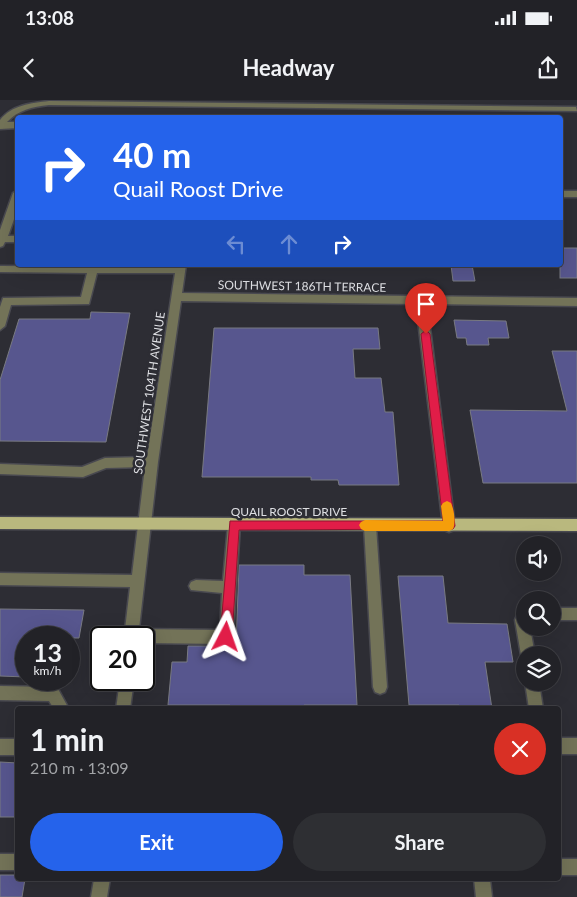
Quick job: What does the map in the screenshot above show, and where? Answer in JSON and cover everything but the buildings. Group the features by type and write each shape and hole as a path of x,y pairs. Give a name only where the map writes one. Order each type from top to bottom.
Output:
{"main road":[{"name":"QUAIL ROOST DRIVE","path":"0,523 370,526 577,525"}],"street":[{"path":"15,126 0,126 3,116 18,109 49,101 203,105 575,106"},
{"path":"563,194 577,194"},
{"path":"15,201 1,241 15,239"},
{"path":"0,269 93,270 180,267"},
{"name":"SOUTHWEST 104TH AVENUE","path":"132,626 152,462 180,267"},
{"path":"0,326 7,301 85,301 93,270"},
{"name":"SOUTHWEST 186TH TERRACE","path":"177,296 577,302"},
{"path":"421,300 449,526"},
{"path":"0,469 83,472 105,463 152,462"},
{"path":"155,637 226,637 234,525"},
{"path":"370,526 380,687"},
{"path":"0,579 138,582"},
{"path":"196,586 229,587"},
{"path":"561,614 577,614"},
{"path":"123,706 125,691"},
{"path":"533,691 536,706"},
{"path":"0,693 54,694 60,706"},
{"path":"561,746 577,746"},
{"path":"0,747 15,747"},
{"path":"0,862 15,862"},
{"path":"561,867 577,867"},
{"path":"99,897 102,881"},
{"path":"482,881 484,897"}],"slow traffic":[{"path":"365,525 449,526 447,506"}],"route":[{"path":"226,637 234,525 449,526 426,334"}]}
